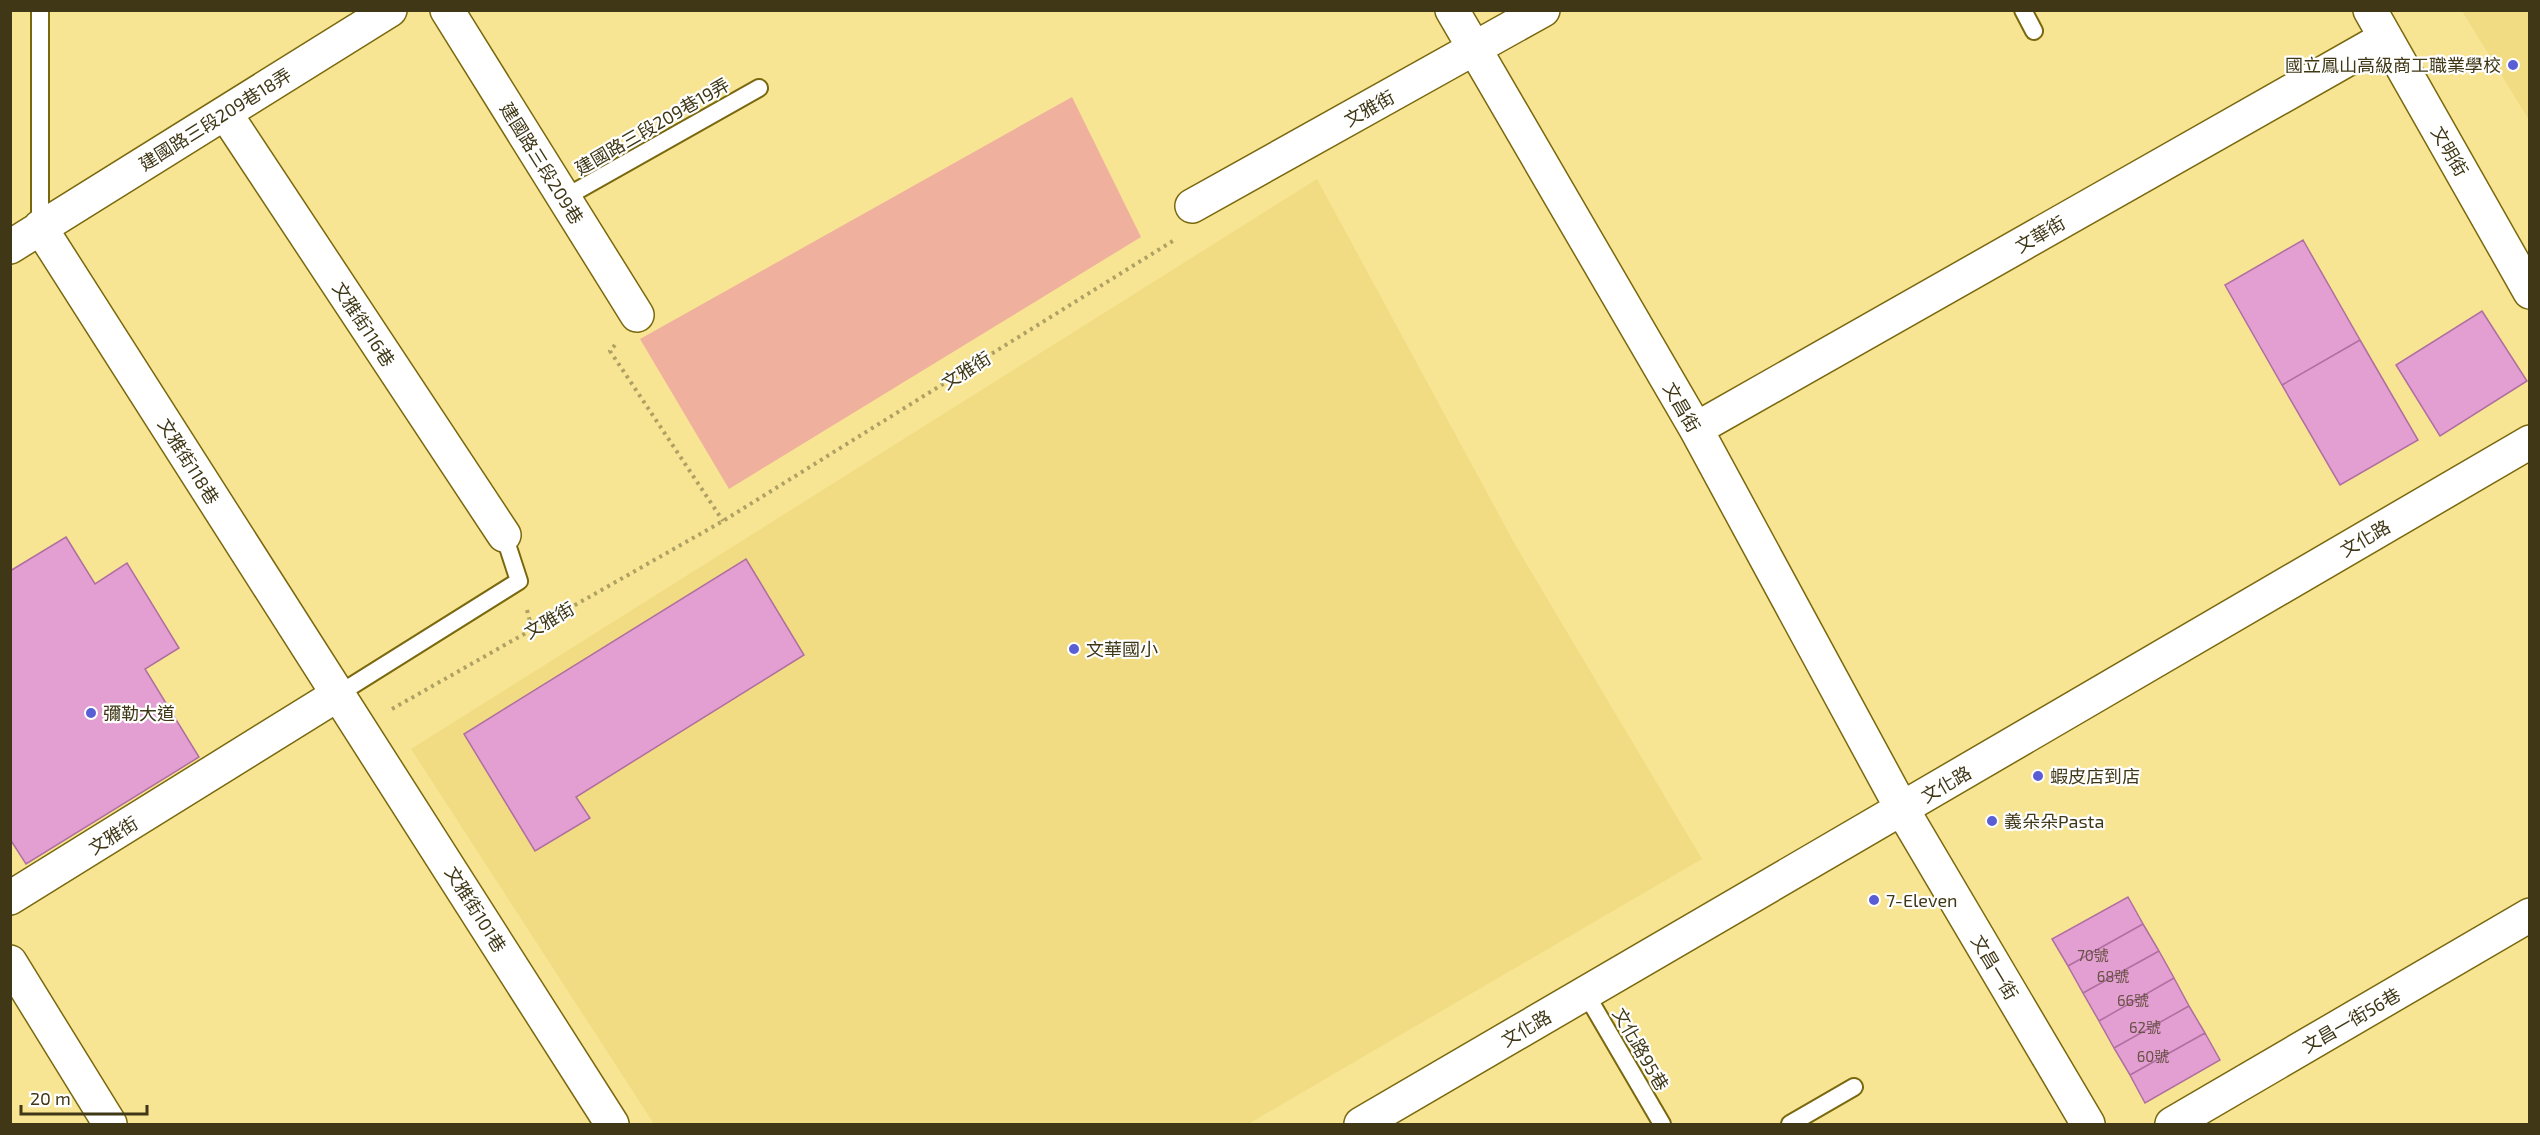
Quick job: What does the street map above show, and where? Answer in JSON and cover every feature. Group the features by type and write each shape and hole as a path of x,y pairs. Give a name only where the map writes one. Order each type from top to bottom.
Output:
{"street":[{"name":"建國路三段209巷18弄","path":"10,247 390,10"},
{"name":"建國路三段209巷","path":"447,10 637,315"},
{"name":"文昌街","path":"1452,10 1696,429 1902,809"},
{"name":"文雅街","path":"1192,206 1543,10"},
{"name":"文明街","path":"2378,24 2529,292"},
{"name":"文華街","path":"1696,429 2378,24"},
{"name":"文雅街116巷","path":"225,113 504,535"},
{"name":"文雅街118巷","path":"40,227 337,695"},
{"name":"文化路","path":"1375,1121 1586,993 2529,442"},
{"name":"文雅街","path":"10,898 337,695"},
{"name":"文雅街101巷","path":"337,695 360,727 612,1125"},
{"name":"文昌一街","path":"1902,809 2088,1125"},
{"name":"文昌一街56巷","path":"2172,1125 2529,915"},
{"path":"10,962 110,1125"}],"lane":[{"path":"40,10 40,227"},
{"path":"2023,10 2034,31"},
{"name":"建國路三段209巷19弄","path":"564,198 759,88"},
{"path":"337,695 519,581 504,535"},
{"name":"文化路95巷","path":"1586,993 1662,1125"},
{"path":"1790,1125 1854,1087"}],"path":[{"name":"文雅街","path":"360,727 723,521 1204,221 1192,206"},
{"path":"637,315 610,351 723,521"}],"shaded area":[{"name":"國立鳳山高級商工職業學校","path":"2462,11 2529,11 2529,120"},
{"path":"1072,97 1141,237 729,489 640,339"},
{"name":"文華國小","path":"1317,179 1517,548 1702,859 1248,1124 654,1124 411,749"}],"building":[{"path":"2303,240 2360,340 2282,385 2225,285"},
{"path":"2482,311 2527,381 2440,436 2396,365"},
{"path":"2360,340 2418,440 2340,485 2282,385"},
{"name":"彌勒大道","path":"66,537 95,584 127,563 179,648 145,669 199,757 26,864 10,839 10,571"},
{"path":"746,559 804,655 576,797 590,818 535,851 464,734"},
{"path":"2128,897 2143,924 2068,966 2052,939"},
{"path":"2143,924 2159,951 2083,993 2068,966"},
{"path":"2159,951 2174,978 2099,1021 2083,993"},
{"path":"2174,978 2189,1006 2114,1048 2099,1021"},
{"path":"2189,1006 2205,1033 2130,1075 2114,1048"},
{"path":"2205,1033 2220,1060 2145,1103 2130,1075"}],"place":[{"name":"國立鳳山高級商工職業學校","path":"2513,65"},
{"name":"文華國小","path":"1074,649"},
{"name":"彌勒大道","path":"91,713"},
{"name":"蝦皮店到店","path":"2038,776"},
{"name":"義朵朵Pasta","path":"1992,821"},
{"name":"7-Eleven","path":"1874,900"}]}
